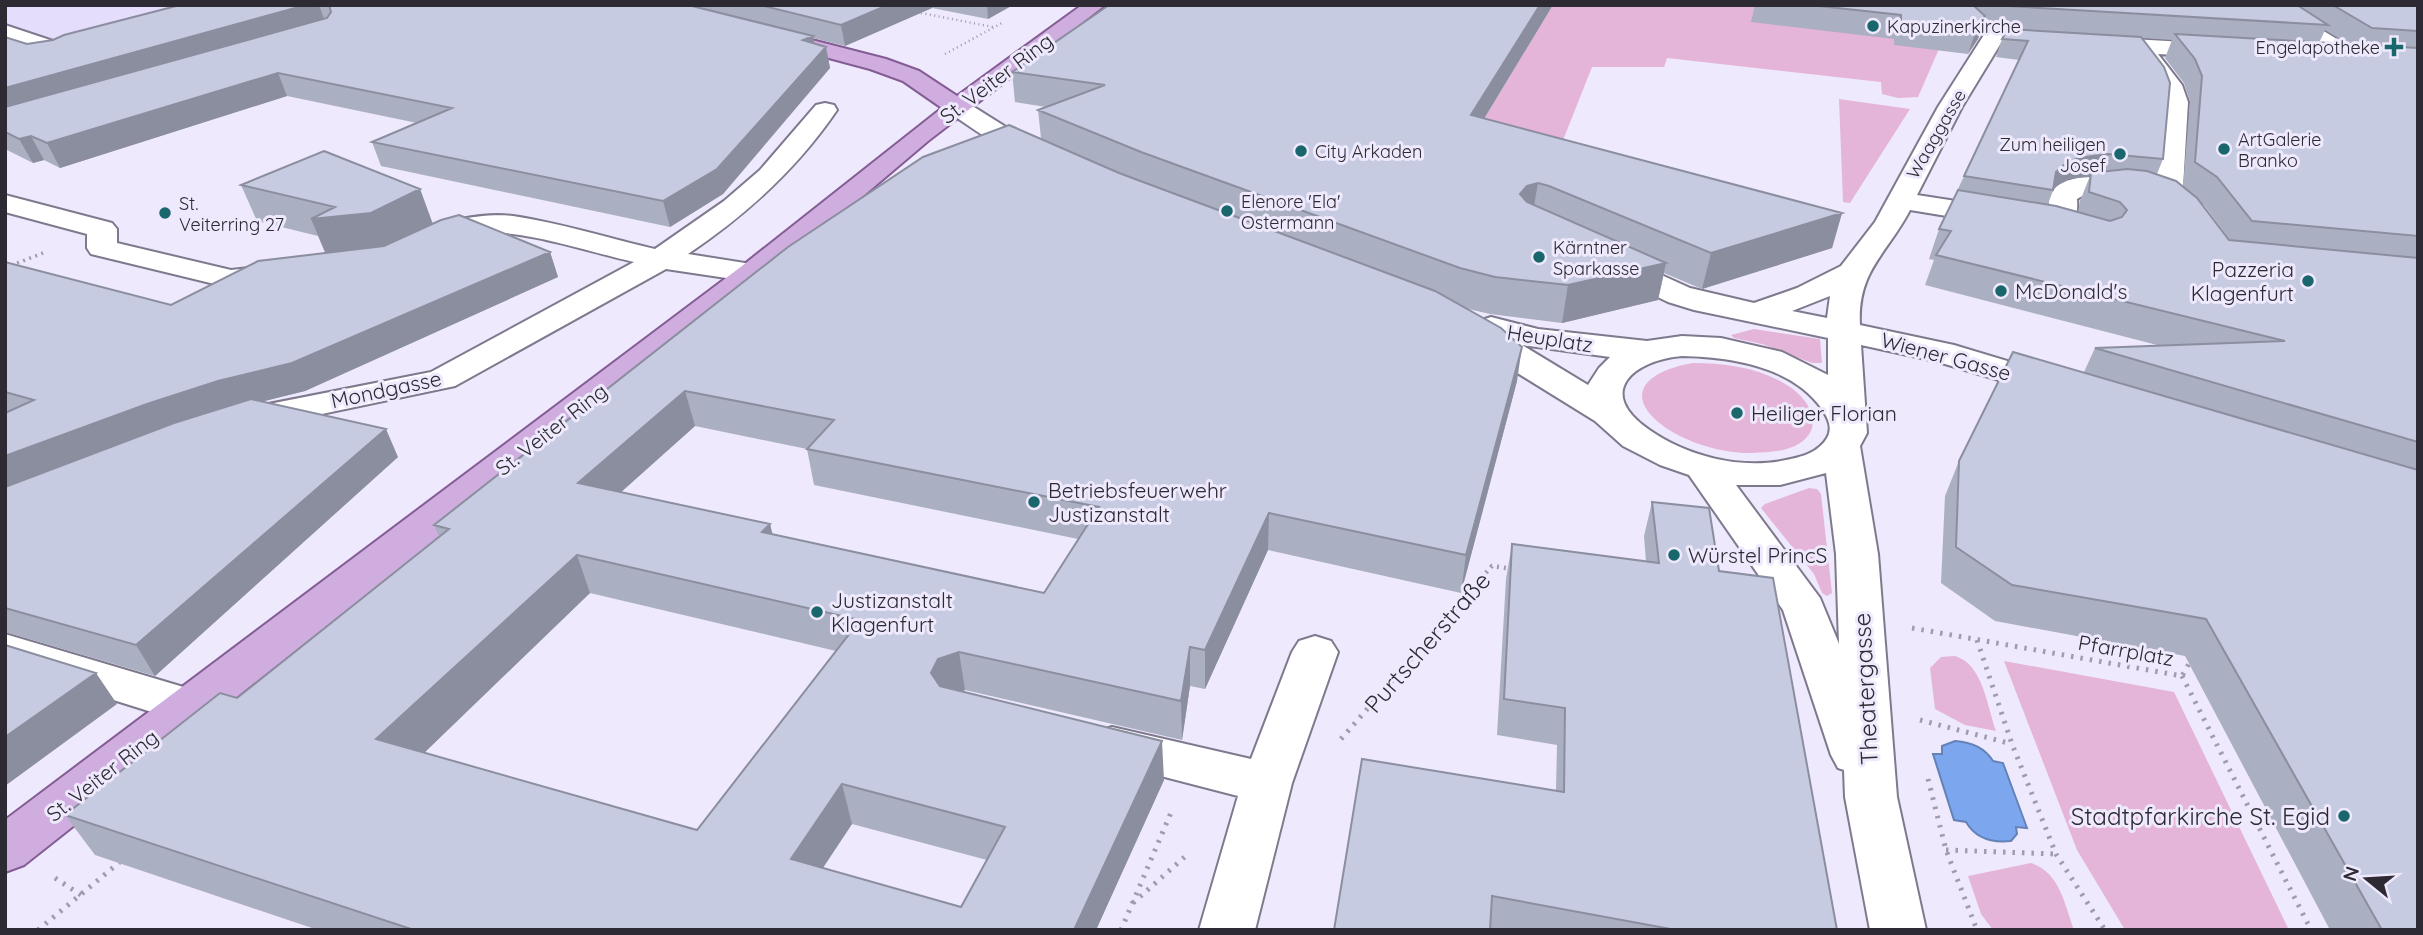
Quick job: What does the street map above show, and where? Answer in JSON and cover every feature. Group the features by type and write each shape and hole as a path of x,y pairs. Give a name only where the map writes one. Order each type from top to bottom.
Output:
{"main road":[{"name":"St. Veiter Ring","path":"5,850 753,274 957,107 1095,5"},
{"path":"761,33 878,64 911,76 957,107"}],"street":[{"path":"2265,5 2363,60 2302,51 2302,44 2286,18"},
{"name":"Waaggasse","path":"1852,273 1888,223 1950,107 1983,30 2020,40"},
{"path":"5,32 63,52"},
{"path":"2073,43 2243,53"},
{"path":"2050,224 2060,221 2064,215 2063,196 2070,190 2092,185 2111,185 2175,200 2169,188 2176,102 2170,85 2141,46"},
{"path":"957,107 1007,139 1068,166"},
{"path":"660,259 774,174 825,110"},
{"path":"1899,200 2050,224 2085,236"},
{"path":"5,203 102,229 102,248 230,279 299,271"},
{"path":"403,254 447,232 483,224 512,225 660,259 753,274"},
{"name":"Wiener Gasse","path":"1594,256 1679,295 1752,314 1942,352 2092,398"},
{"name":"Mondgasse","path":"206,431 283,408 408,389 443,379 660,259"},
{"path":"1843,432 1843,307 1852,273"},
{"name":"Heuplatz","path":"1689,346 1752,314 1808,295 1852,273"},
{"name":"Heuplatz","path":"1444,315 1537,339 1647,351 1689,346 1722,348 1755,355 1786,366 1814,381 1833,398 1843,432 1821,463 1788,473 1746,474 1703,467 1666,454 1634,437 1614,417 1444,315"},
{"name":"Heuplatz","path":"1614,417 1605,396 1608,377 1622,362 1647,351"},
{"name":"Theatergasse","path":"1843,432 1857,554 1871,797 1898,930"},
{"path":"1703,467 1804,608 1871,797"},
{"path":"5,650 190,706"},
{"path":"1227,930 1267,783 1315,652"},
{"path":"1075,737 1267,783"}],"path":[{"path":"921,13 994,27"},
{"path":"943,56 1004,22"},
{"name":"Purtscherstraße","path":"1340,740 1492,566 1519,570"},
{"name":"Pfarrplatz","path":"1861,619 2182,676 2194,655"},
{"path":"1977,640 2012,744 2056,855 2105,930"},
{"path":"2182,676 2311,930"},
{"path":"1916,731 1912,718 2012,744"},
{"path":"1121,930 1192,765"},
{"path":"1926,771 1945,850 1977,930"},
{"path":"1945,850 2056,855"},
{"path":"38,930 123,859"}],"shaded area":[{"path":"5,5 350,5 5,101"},
{"path":"1553,5 1927,5 1946,33 1918,97 1898,98 1882,94 1881,82 1667,58 1664,67 1592,67 1552,168 1467,147"},
{"path":"1839,99 1910,109 1850,203 1843,202"},
{"path":"1754,329 1820,339 1822,363 1812,363 1731,335"},
{"path":"1693,363 1718,364 1756,371 1790,387 1803,399 1812,414 1812,429 1808,436 1795,446 1783,450 1742,453 1719,450 1675,434 1652,416 1644,404 1642,394 1645,385 1664,371"},
{"path":"1809,488 1817,489 1821,494 1832,593 1827,596 1822,593 1814,574 1761,508 1765,504"},
{"path":"1955,656 1964,660 1978,677 1996,731 1965,725 1935,709 1930,668 1941,657"},
{"path":"2004,661 2174,692 2289,930 2125,930 2077,850"},
{"path":"2031,863 2055,881 2074,930 1993,930 1981,914 1968,876"}],"water":[{"path":"1955,741 1977,746 1993,761 2003,763 2027,828 2016,827 2017,834 2011,841 1985,839 1966,822 1954,820 1933,754 1942,754 1942,746"}],"building":[{"path":"180,5 306,5 5,88 5,37 27,44 53,40"},
{"path":"329,5 688,5 813,36 803,40 826,47 717,169 663,201 372,142 452,108 278,73 47,143 31,136 19,139 5,132 5,107 327,18 331,12"},
{"path":"760,5 888,5 841,25"},
{"name":"City Arkaden","path":"1109,5 1540,5 1471,115 1842,213 1711,253 1538,183 1527,186 1520,194 1527,202 1666,263 1568,285 1495,277 1460,268 1141,152 1038,110 1105,85 1012,72"},
{"path":"1810,5 1973,5 1985,16 1976,30 1901,22 1901,15"},
{"path":"2006,5 2297,5 2328,25 2008,6"},
{"path":"2333,5 2418,5 2418,31 2372,28"},
{"path":"2008,29 2141,37 2164,67 2170,83 2163,159 2108,154 2078,158 2056,172 2053,190 1964,176 2028,41 2002,39"},
{"path":"2175,34 2418,48 2418,236 2252,221 2217,177 2195,162 2202,76 2195,59"},
{"path":"1009,125 1119,173 1435,291 1501,328 1522,347 1466,555 1269,513 1205,650 1190,647 1181,701 959,652 938,659 931,673 940,686 1162,741 1074,930 414,930 65,815 220,693 237,698 449,529 434,525 788,247 923,157","holes":["685,391 834,420 807,449 1099,507 1044,593 762,532 770,524 578,483","577,555 860,620 697,830 376,739","842,784 1005,827 961,907 791,859"]},
{"path":"324,151 420,189 371,213 311,219 335,207 241,185"},
{"path":"2127,169 2147,171 2176,181 2197,198 2229,240 2418,258 2418,442 2095,348 2285,341 1936,255 1951,231 1939,229 1958,190 2056,206 2110,221 2122,217 2127,210 2120,202 2089,192 2091,173"},
{"path":"459,215 550,252 292,363 218,381 147,404 5,456 5,413 34,400 5,392 5,262 171,305 258,261 384,246 441,220"},
{"path":"2013,352 2418,470 2418,930 2382,930 2206,619 2012,585 1956,547 1959,461"},
{"path":"251,399 386,429 136,645 5,608 5,487 174,423"},
{"path":"1652,502 1709,508 1719,571 1773,578 1837,930 1676,930 1492,896 1490,930 1334,930 1362,759 1564,792 1565,708 1504,699 1512,544 1659,563"},
{"path":"5,645 96,673 5,737"}],"place":[{"name":"Kapuzinerkirche","path":"1873,26"},
{"name":"Engelapotheke","path":"2394,47"},
{"name":"ArtGalerie Branko","path":"2224,149"},
{"name":"City Arkaden","path":"1301,151"},
{"name":"Zum heiligen Josef","path":"2120,154"},
{"name":"Elenore 'Ela' Ostermann","path":"1227,211"},
{"name":"St. Veiterring 27","path":"165,213"},
{"name":"Kärntner Sparkasse","path":"1539,257"},
{"name":"Pazzeria Klagenfurt","path":"2308,281"},
{"name":"McDonald's","path":"2001,291"},
{"name":"Heiliger Florian","path":"1737,413"},
{"name":"Betriebsfeuerwehr Justizanstalt","path":"1034,502"},
{"name":"Würstel PrincS","path":"1674,555"},
{"name":"Justizanstalt Klagenfurt","path":"817,612"},
{"name":"Stadtpfarkirche St. Egid","path":"2344,816"}]}
